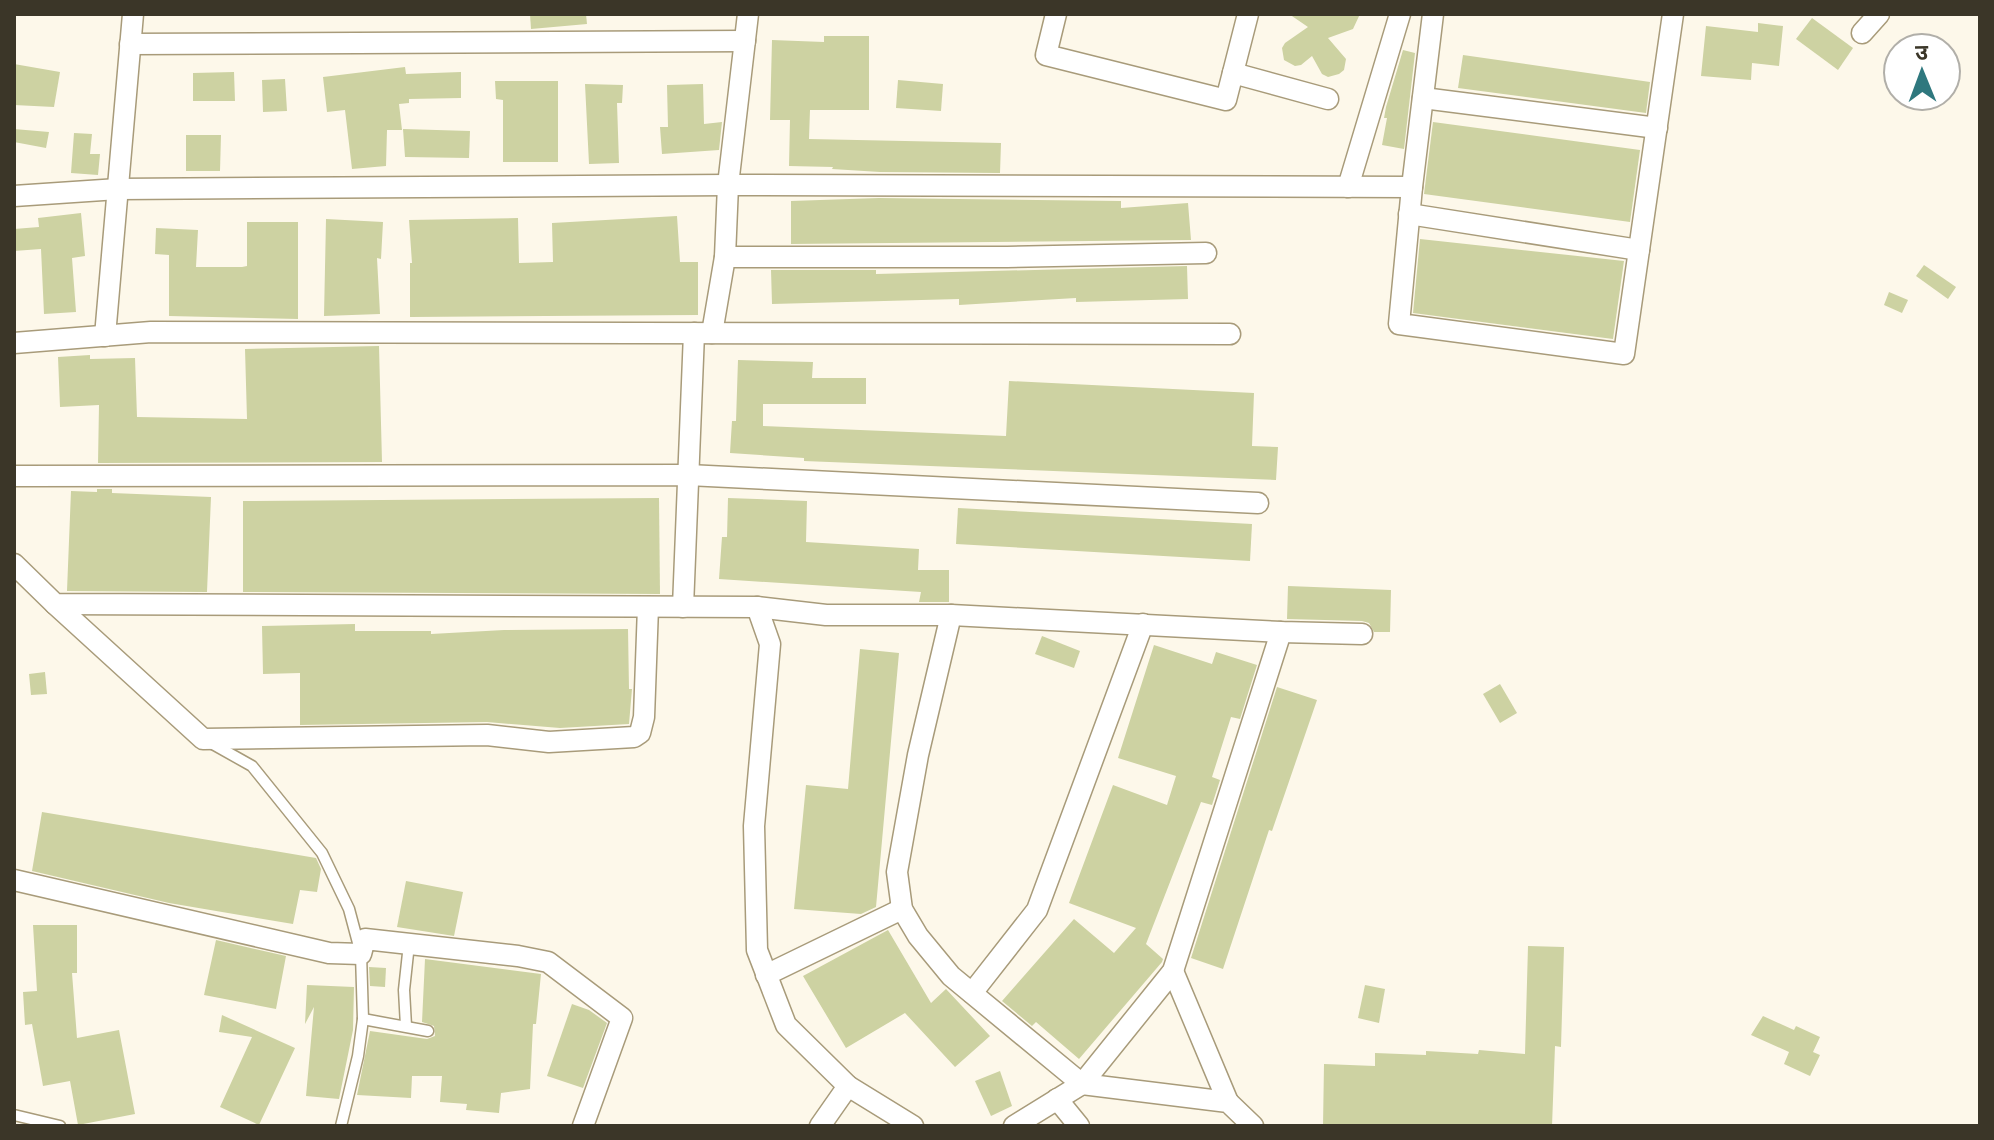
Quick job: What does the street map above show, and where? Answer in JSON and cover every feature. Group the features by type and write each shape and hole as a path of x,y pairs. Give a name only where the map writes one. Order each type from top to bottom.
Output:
{"street":[{"path":"105,336 133,14"},
{"path":"683,607 688,475 703,333 725,257 728,185 748,14"},
{"path":"1056,14 1046,55 1226,100 1248,14"},
{"path":"1348,187 1400,14"},
{"path":"1433,14 1399,324 1624,354 1673,14"},
{"path":"1862,33 1879,14"},
{"path":"130,44 745,41"},
{"path":"1233,73 1328,99"},
{"path":"1423,98 1657,128"},
{"path":"14,196 118,189 728,185 1412,187"},
{"path":"1409,214 1639,250"},
{"path":"725,257 1206,253"},
{"path":"14,343 151,332 1230,334"},
{"path":"14,476 688,475 1258,503"},
{"path":"14,564 203,739 487,735 549,742 634,737 640,733 644,717 648,607"},
{"path":"55,604 757,607 826,615 951,615 1362,634"},
{"path":"757,607 770,644 754,826 757,950 786,1025 848,1086 913,1126"},
{"path":"951,615 918,755 897,872 902,909 926,946 951,976 1082,1084 1228,1102"},
{"path":"972,993 1037,910 1143,624"},
{"path":"1014,1126 1082,1084 1173,971 1281,632"},
{"path":"14,880 329,953 361,954 365,939 548,962 622,1018 583,1126"},
{"path":"766,975 902,909"},
{"path":"1173,971 1228,1102 1253,1126"},
{"path":"820,1126 848,1086"},
{"path":"1057,1099 1079,1126"}],"lane":[{"path":"203,739 252,766 322,853 349,909 361,954 363,1019 358,1056 341,1126"},
{"path":"406,1026 404,990 409,944"},
{"path":"363,1019 428,1031"},
{"path":"14,1115 60,1126"}],"building":[{"path":"530,14 586,14 587,24 531,29"},
{"path":"1289,14 1360,14 1353,29 1328,38 1346,59 1344,70 1328,77 1322,74 1312,56 1295,66 1284,60 1282,48 1285,43 1308,27"},
{"path":"1812,18 1853,48 1838,70 1796,39"},
{"path":"1758,23 1783,26 1779,66 1752,63 1751,80 1701,76 1706,26 1758,32"},
{"path":"824,36 869,36 869,110 810,110 809,139 1001,143 1000,173 880,172 789,166 790,120 770,120 772,40 824,42"},
{"path":"1403,50 1415,53 1404,149 1382,145 1386,107"},
{"path":"1463,55 1650,82 1646,113 1458,88"},
{"path":"14,64 60,72 54,107 14,105"},
{"path":"405,67 406,74 461,72 461,98 409,99 409,103 399,104 402,130 387,130 386,166 352,169 345,110 327,112 323,77"},
{"path":"234,72 235,101 193,101 193,73"},
{"path":"285,79 287,111 263,112 262,80"},
{"path":"898,80 943,84 941,111 896,108"},
{"path":"495,81 558,81 558,162 503,162 503,100 496,99"},
{"path":"585,84 623,85 622,103 617,103 619,163 589,164"},
{"path":"703,84 704,124 722,122 719,150 662,154 660,127 668,127 667,85"},
{"path":"1433,122 1640,150 1630,222 1424,194"},
{"path":"14,129 49,132 46,148 14,142"},
{"path":"403,129 470,131 469,158 405,157"},
{"path":"74,133 92,134 90,154 100,154 98,175 71,173"},
{"path":"186,135 221,135 220,171 186,171"},
{"path":"879,198 1121,201 1121,208 1188,203 1191,240 791,244 791,201"},
{"path":"81,213 85,256 72,258 76,312 44,314 41,249 14,251 14,229 39,227 38,218"},
{"path":"677,216 680,262 698,262 698,315 410,317 412,263 409,220 518,218 519,263 553,262 552,223"},
{"path":"326,219 383,222 381,259 377,258 380,314 324,316"},
{"path":"247,222 298,222 298,319 169,316 169,255 155,254 156,228 198,230 196,267 242,267 247,266"},
{"path":"1420,239 1624,261 1613,339 1413,313"},
{"path":"1924,265 1956,287 1948,299 1916,276"},
{"path":"1187,266 1188,299 1076,302 1076,298 959,305 959,299 772,304 771,270 876,270 876,274"},
{"path":"1889,292 1908,300 1902,313 1884,305"},
{"path":"379,346 382,462 98,463 99,405 60,407 58,357 90,355 90,359 135,358 137,417 247,419 245,349"},
{"path":"738,360 813,362 812,378 866,378 866,404 763,404 763,426 1006,436 1009,381 1254,393 1252,446 1278,447 1276,480 804,461 804,458 730,453 732,421 736,421"},
{"path":"97,489 112,489 112,493 211,497 207,592 67,591 71,491 97,492"},
{"path":"659,498 660,594 243,592 243,501"},
{"path":"728,498 807,501 806,542 919,549 918,570 949,570 949,602 919,602 921,592 719,579 722,537 727,537"},
{"path":"958,508 1252,524 1250,561 956,544"},
{"path":"1288,586 1391,590 1390,632 1374,632 1369,623 1362,621 1287,619"},
{"path":"355,624 355,631 431,631 431,634 628,629 629,689 632,689 629,724 560,728 487,722 300,725 300,673 263,674 262,626"},
{"path":"1042,636 1080,651 1074,668 1035,654"},
{"path":"1154,645 1212,664 1216,652 1257,665 1240,719 1231,717 1212,777 1220,780 1212,805 1201,802 1146,944 1163,959 1162,962 1079,1059 1036,1022 1032,1026 1002,1001 1074,919 1114,953 1136,928 1069,903 1113,785 1167,805 1176,776 1118,758"},
{"path":"860,649 899,653 876,907 861,914 794,909 806,785 848,789"},
{"path":"45,672 47,694 31,695 29,674"},
{"path":"1500,684 1517,713 1500,723 1483,694"},
{"path":"1277,687 1317,700 1272,831 1269,830 1223,969 1191,958"},
{"path":"42,812 316,858 321,869 317,892 300,890 293,924 169,903 32,871"},
{"path":"406,881 463,892 454,936 397,927"},
{"path":"33,925 77,925 77,973 72,973 77,1038 119,1030 135,1114 78,1125 70,1081 43,1086 32,1024 25,1025 23,992 37,991"},
{"path":"888,930 931,1003 946,989 990,1036 955,1067 905,1013 846,1048 803,976"},
{"path":"216,940 286,956 276,1009 204,995"},
{"path":"1528,946 1564,947 1561,1047 1555,1046 1552,1126 1323,1126 1324,1064 1375,1066 1375,1053 1426,1055 1426,1051 1478,1054 1479,1050 1525,1054"},
{"path":"425,959 541,974 536,1024 533,1024 530,1089 501,1093 499,1113 466,1110 467,1104 440,1102 442,1076 412,1076 411,1098 357,1095 370,1031 427,1039 435,1036 434,1026 422,1022"},
{"path":"369,967 386,968 385,987 370,986"},
{"path":"307,985 354,987 353,1030 339,1099 306,1096 314,1007 305,1024"},
{"path":"1365,985 1385,989 1379,1023 1358,1018"},
{"path":"572,1004 589,1010 607,1023 583,1088 547,1076"},
{"path":"222,1015 295,1048 259,1125 220,1107 252,1037 219,1032"},
{"path":"1763,1016 1794,1030 1796,1026 1820,1037 1813,1052 1820,1055 1810,1076 1784,1064 1789,1052 1751,1035"},
{"path":"1000,1071 1012,1106 991,1116 975,1081"}]}
